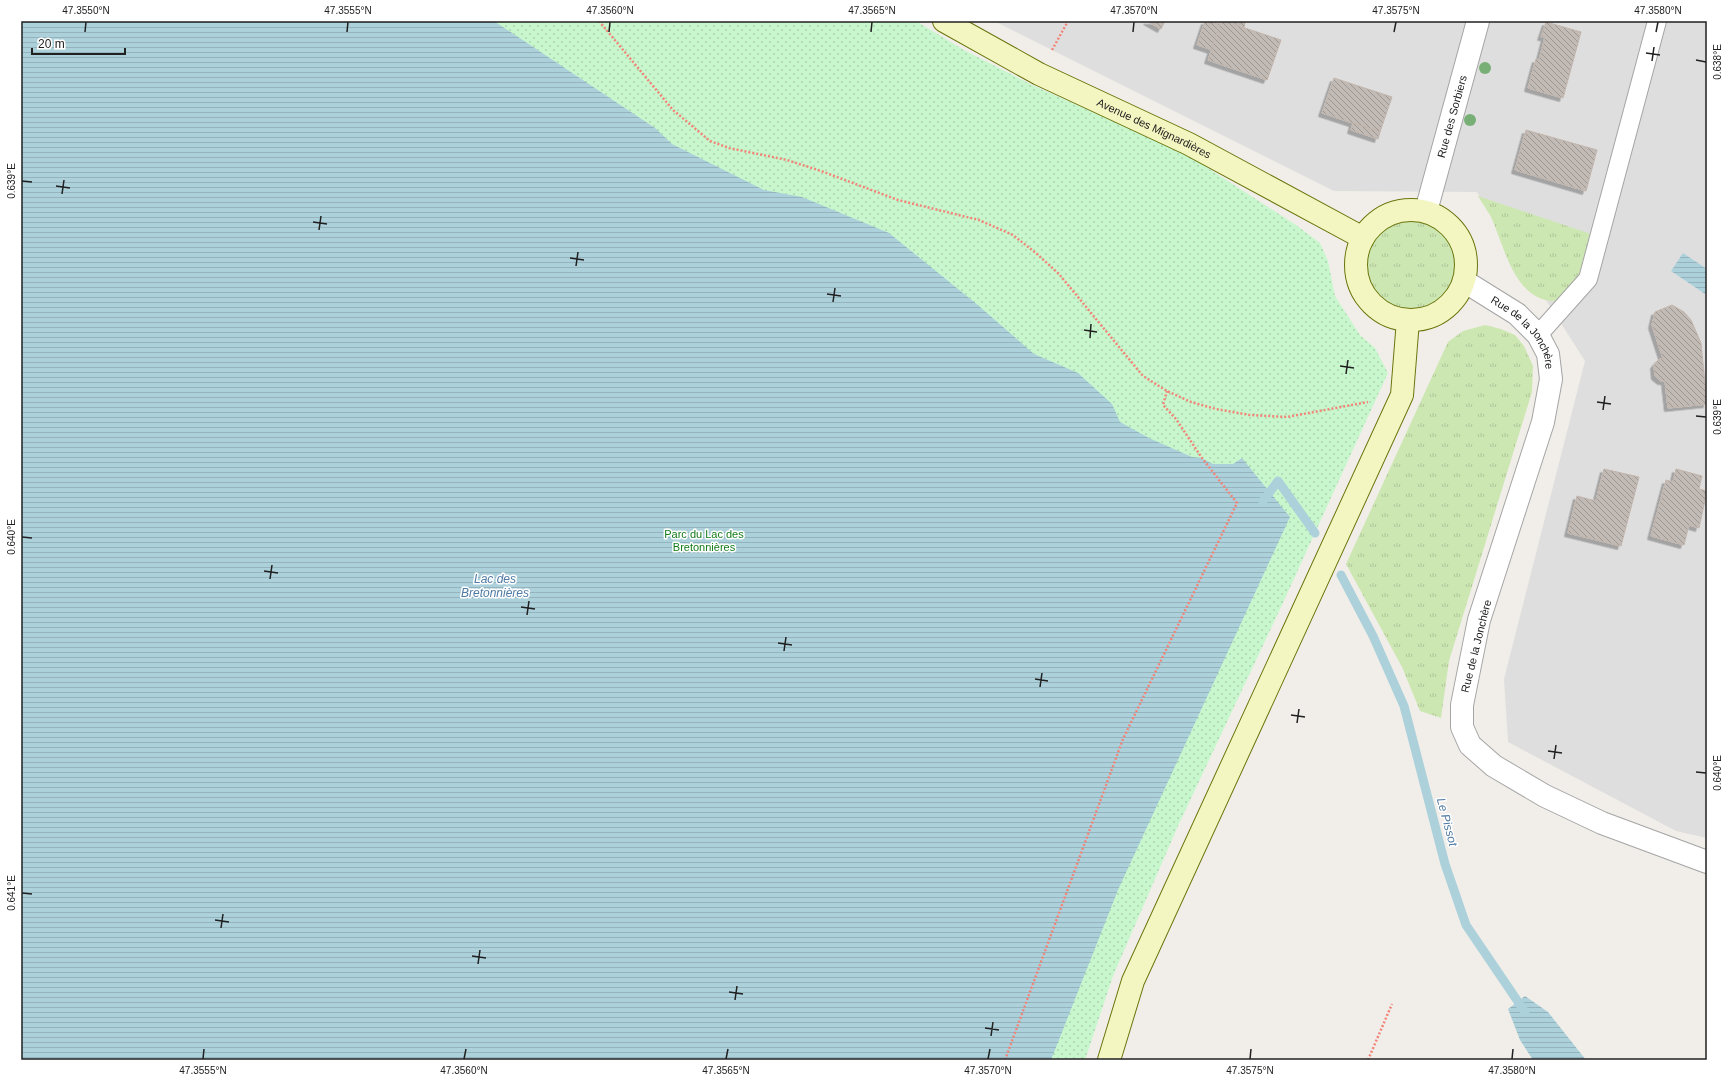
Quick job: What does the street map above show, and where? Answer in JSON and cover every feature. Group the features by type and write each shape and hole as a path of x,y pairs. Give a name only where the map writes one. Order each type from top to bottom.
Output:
{"street":[{"name":"Avenue des Mignardières","path":"944,21 1039,74 1189,144 1363,238"},
{"name":"Rue des Sorbiers","path":"1426,211 1471,23"},
{"path":"1417,210 1426,211 1442,218 1455,231 1461,241 1467,260 1464,281 1456,297 1438,313 1432,316 1408,320 1392,316 1379,310 1369,300 1361,287 1356,262 1358,248 1363,238 1375,223 1392,213 1417,210"},
{"name":"Rue de la Jonchère","path":"1464,281 1517,314 1538,336 1548,354 1551,379 1548,400 1508,534 1479,620 1462,705 1462,727 1470,745 1494,766 1545,796 1602,823 1707,862"},
{"path":"1109,1060 1133,981 1402,395 1408,320"}],"lane":[{"path":"1538,336 1588,280 1658,21"}],"path":[{"path":"599,21 673,110 710,142 729,148 787,160 898,200 979,220 1013,235 1059,274 1143,376 1167,391 1197,404 1250,415 1287,417 1373,402"},
{"path":"1039,74 1068,21"},
{"path":"1005,1060 1123,740 1237,503 1202,458 1176,419 1163,405 1167,391"},
{"path":"1368,1060 1392,1004"}],"shaded area":[{"path":"994,21 1707,21 1707,838 1676,831 1508,742 1504,679 1585,361 1477,192 1334,191"}],"green space":[{"name":"Lac des Bretonnières","path":"21,21 916,21 964,50 1030,84 1186,154 1296,225 1320,243 1328,261 1335,296 1360,335 1375,348 1388,373 1282,605 1178,826 1113,976 1085,1060 21,1060"},
{"path":"1478,196 1591,234 1579,281 1566,297 1550,301 1537,297 1527,290 1518,280 1491,217"},
{"path":"1411,220 1428,224 1443,234 1453,249 1457,266 1453,283 1443,298 1428,308 1411,312 1394,308 1379,298 1369,283 1365,266 1369,249 1379,234 1394,224"},
{"path":"1485,325 1501,329 1515,335 1524,346 1533,366 1532,392 1449,661 1441,718 1420,711 1402,667 1346,564 1448,342 1463,331"}],"water":[{"name":"Lac des Bretonnières","path":"21,21 494,21 655,128 672,144 764,190 802,197 889,233 979,306 1034,354 1078,373 1112,404 1120,422 1149,438 1192,457 1202,458 1213,464 1233,464 1242,458 1290,517 1118,890 1051,1060 21,1060"},
{"path":"1683,253 1707,269 1707,291 1705,294 1671,271"},
{"path":"1525,996 1548,1012 1586,1060 1533,1060 1520,1040 1508,1009"}],"building":[{"path":"1147,21 1165,21 1161,29"},
{"path":"1205,21 1220,24 1212,50 1197,45"},
{"path":"1221,21 1237,21 1236,25 1281,40 1267,80 1208,60"},
{"path":"1237,21 1245,22 1244,28 1236,25"},
{"path":"1546,22 1581,32 1563,98 1528,88 1536,59 1539,60 1545,37 1541,37"},
{"path":"1334,78 1392,97 1380,132 1322,113"},
{"path":"1353,123 1380,132 1378,139 1351,130"},
{"path":"1526,130 1597,150 1586,191 1515,170"},
{"path":"1672,305 1684,312 1691,320 1701,343 1707,404 1668,408 1665,381 1661,381 1655,376 1654,365 1659,359 1663,359 1652,325 1655,312"},
{"path":"1604,469 1639,477 1621,546 1568,533 1577,496 1596,501"},
{"path":"1676,469 1702,476 1699,489 1707,491 1699,528 1689,525 1684,545 1651,536 1666,480 1673,482"}],"waterway":[{"path":"1263,501 1278,481 1315,533"},
{"name":"Le Pissot","path":"1341,575 1373,636 1404,706 1445,864 1466,925 1525,1012"}],"park label":[{"name":"Parc du Lac des Bretonnières","path":"704,540"}]}
